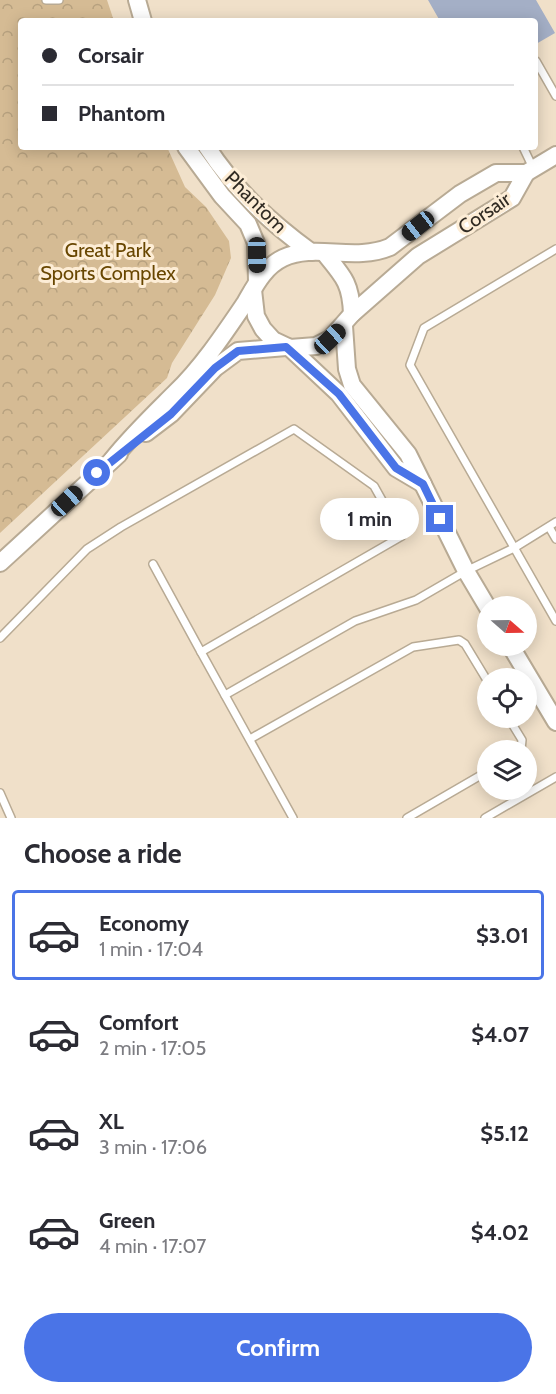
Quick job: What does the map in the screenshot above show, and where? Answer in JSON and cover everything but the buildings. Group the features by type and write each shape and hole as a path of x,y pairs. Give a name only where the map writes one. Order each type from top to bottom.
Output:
{"street":[{"path":"137,0 141,18"},
{"name":"Phantom","path":"188,150 222,196 248,224 256,243 255,285"},
{"name":"Phantom","path":"209,150 219,165 260,212 318,253"},
{"name":"Corsair","path":"348,320 418,256 512,198 530,171 556,155"},
{"name":"Corsair","path":"318,253 364,254 390,247 460,194 496,173 530,171"},
{"path":"112,460 139,427 176,392 220,339 255,285 280,259 318,253 344,275 351,292 346,369 352,385 408,454 466,571 481,596"},
{"path":"255,285 256,316 262,329 273,340 288,347 339,394 396,468 423,484"},
{"path":"1,564 112,460 171,414 215,368 238,351 316,346 348,320"},
{"path":"516,656 556,723"}],"lane":[{"path":"46,0 60,0"},
{"path":"538,65 556,96"},
{"path":"524,150 530,171"},
{"path":"556,249 424,328 410,365 556,621"},
{"path":"0,638 87,549 121,527 294,429 374,486 402,536 201,652"},
{"path":"225,695 355,621 416,600 466,571 514,548 556,522"},
{"path":"549,527 556,539"},
{"path":"153,564 293,818"},
{"path":"250,740 412,647 459,640 465,644 480,668"},
{"path":"407,818 477,777"},
{"path":"485,818 556,777"},
{"path":"0,793 11,818"}],"green space":[{"name":"Great Park Sports Complex","path":"0,0 107,0 113,18 18,18 18,150 168,150 185,187 206,207 229,241 231,258 215,295 172,363 167,378 0,533"}],"route":[{"path":"97,473 171,414 215,368 238,351 286,347 290,348 339,394 396,468 423,484 440,519"}]}
